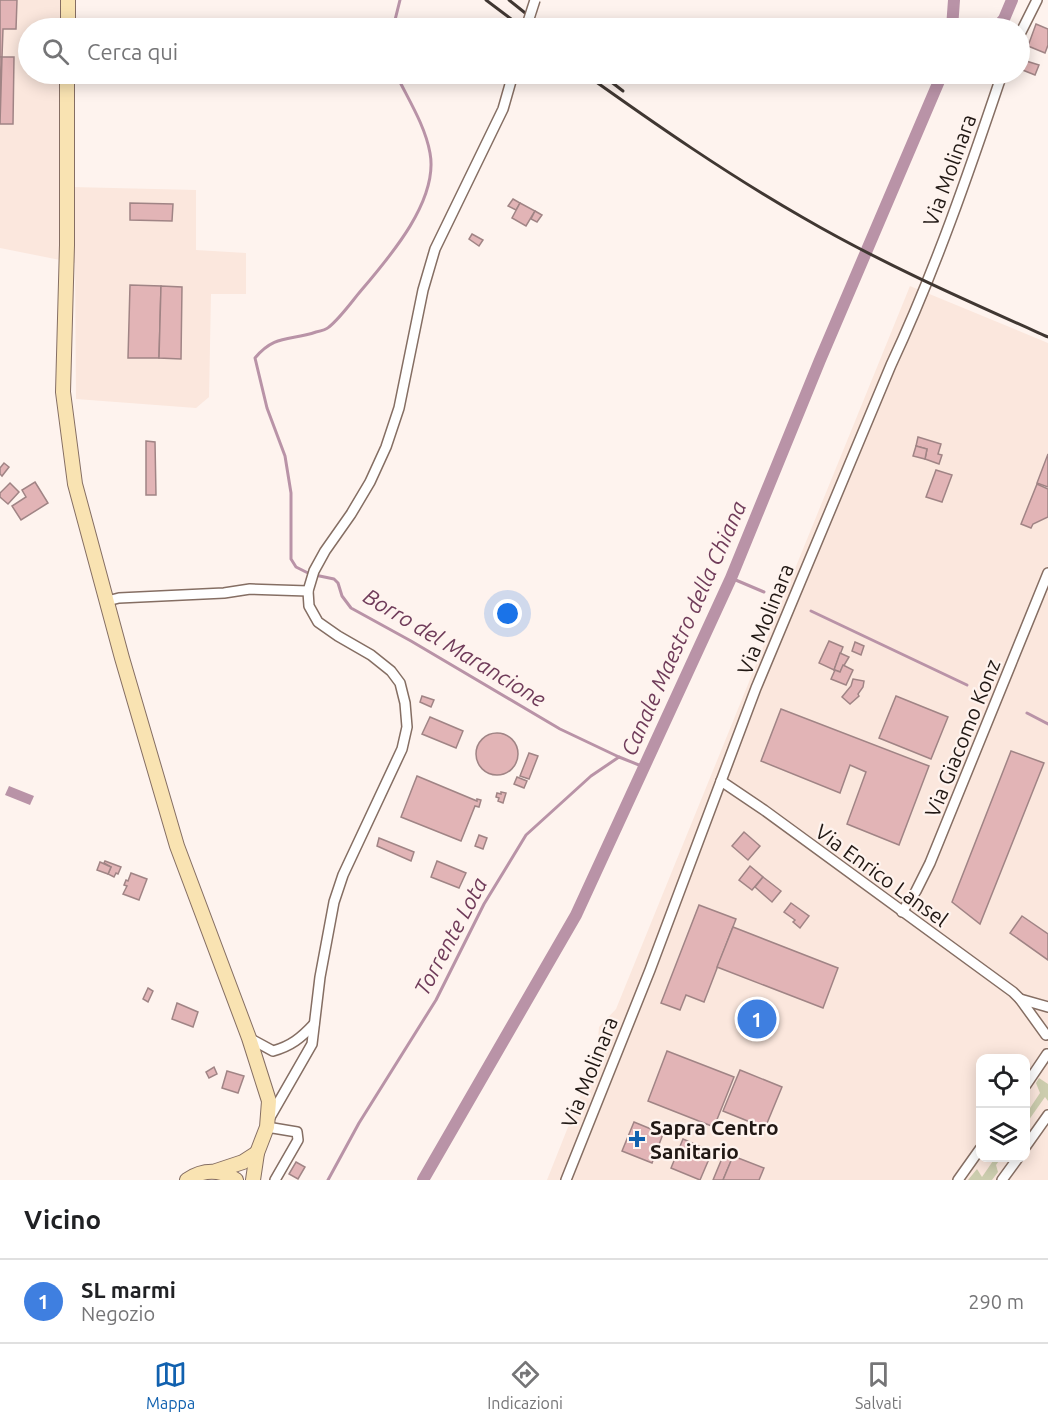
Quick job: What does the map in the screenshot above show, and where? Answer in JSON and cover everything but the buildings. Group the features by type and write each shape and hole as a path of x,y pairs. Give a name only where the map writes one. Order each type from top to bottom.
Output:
{"main road":[{"path":"68,0 68,18"},
{"path":"67,84 67,245 63,392 75,484 177,846 249,1038 269,1101 267,1126 257,1152 253,1180"},
{"path":"187,1180 202,1172 215,1171 243,1162 257,1152"},
{"path":"215,1171 229,1175 236,1180"}],"street":[{"path":"529,18 535,0"},
{"path":"1028,18 1037,0"},
{"path":"275,1180 298,1140 298,1135 297,1132 267,1126 312,1044 320,977 334,902 343,875 402,749 407,727 405,702 400,683 391,671 371,655 318,622 309,606 308,591 325,551 370,482 386,447 399,408 423,290 435,249 503,109 510,84"},
{"name":"Via Molinara","path":"566,1180 650,970 793,597 912,319 974,159 999,84"},
{"name":"Via Giacomo Konz","path":"902,912 930,864 1048,573"},
{"path":"107,601 119,598 224,593 250,589 308,591"},
{"name":"Via Enrico Lansel","path":"721,782 764,810 1020,999 1047,1032"},
{"name":"Via Enrico Lansel","path":"1020,999 1048,1007"},
{"path":"258,1064 273,1051 298,1040 314,1024"},
{"path":"1030,1080 1048,1055 1047,1032"},
{"path":"249,1038 273,1051"},
{"path":"292,1044 299,1051 302,1060"},
{"path":"1030,1140 1048,1115"},
{"path":"958,1180 976,1156"},
{"path":"1002,1180 1015,1162"}],"shaded area":[{"path":"0,0 61,0 62,18 18,18 18,84 63,84 72,187 196,190 196,250 246,253 246,294 211,294 209,397 196,408 76,399 75,263 0,248"},
{"path":"910,286 1048,343 1048,1180 547,1180 597,1054 599,1027 616,1009"},
{"path":"9,786 34,796 30,805 5,795"}],"green space":[{"path":"1039,1078 1048,1084 1048,1101 1045,1097 1030,1118 1030,1108 1040,1093 1036,1083"},
{"path":"992,1162 998,1162 996,1165 998,1172 992,1180 968,1180 977,1169 982,1177"}],"waterway":[{"name":"Borro del Marancione","path":"396,18 400,0"},
{"name":"Canale Maestro della Chiana","path":"953,18 954,0"},
{"path":"1004,18 1012,0"},
{"name":"Borro del Marancione","path":"401,84 420,122 430,153 431,171 427,190 409,228 384,264 328,328 307,335 283,339 269,345 255,358 267,408 285,456 291,493 291,559 296,567 310,574 334,579 351,608 560,729 619,757"},
{"name":"Canale Maestro della Chiana","path":"423,1180 576,915 731,578 820,360 938,84"},
{"path":"731,578 764,592"},
{"path":"811,611 967,685"},
{"path":"1027,713 1048,724"},
{"name":"Torrente Lota","path":"328,1180 359,1123 436,1000 484,904 526,835 591,776 619,757 644,767"}],"railway":[{"path":"486,0 510,18"},
{"path":"509,0 532,18"},
{"path":"599,84 746,184 832,234 955,295 1048,337"},
{"path":"614,84 623,91"}],"place":[{"name":"SL marmi","path":"757,1019"},
{"name":"Sapra Centro Sanitario","path":"637,1139"}]}
